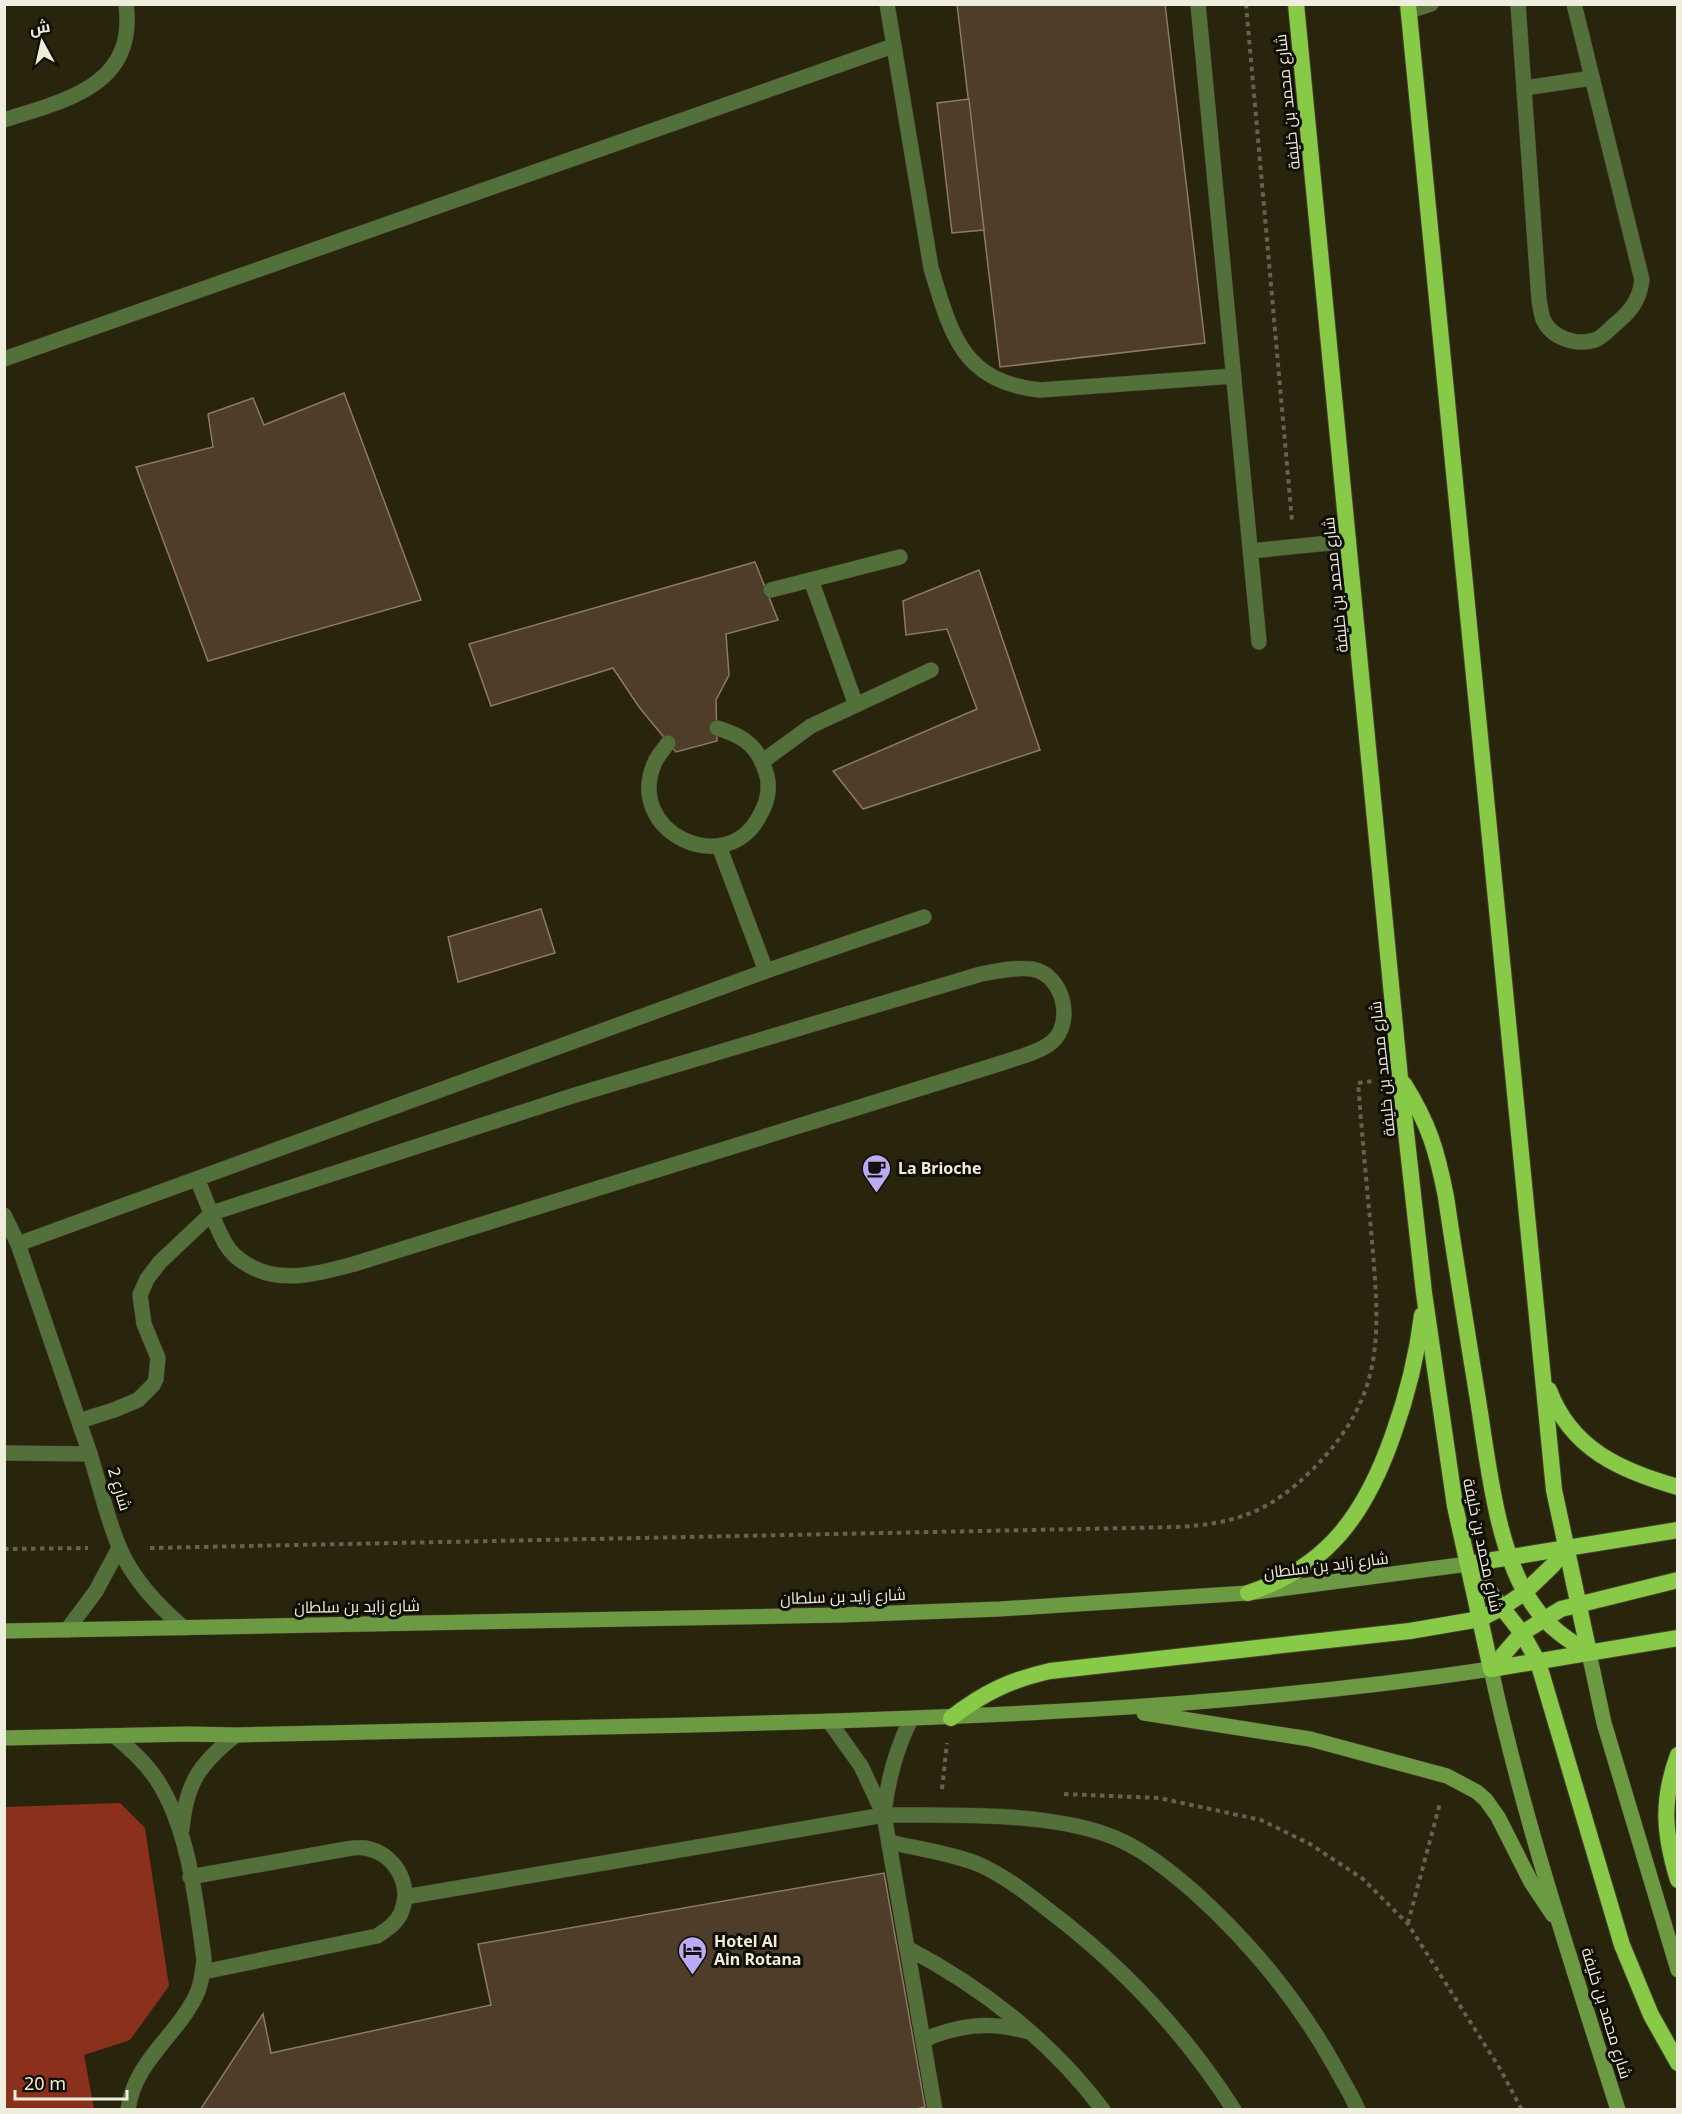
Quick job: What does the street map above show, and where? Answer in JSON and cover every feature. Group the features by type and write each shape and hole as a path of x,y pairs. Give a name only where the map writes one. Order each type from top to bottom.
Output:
{"highway":[{"name":"شارع محمد بن خليفة","path":"1296,4 1400,1078 1424,1293 1455,1506 1491,1669"},
{"path":"1409,8 1554,1490 1589,1653"},
{"path":"1400,1078 1423,1119 1436,1149 1446,1197 1494,1499 1510,1557 1525,1592 1544,1618 1557,1632 1589,1653"},
{"path":"1248,1593 1273,1585 1298,1571 1321,1554 1341,1534 1366,1499 1385,1458 1408,1387 1419,1336 1424,1293"},
{"path":"1544,1375 1552,1398 1564,1419 1594,1452 1622,1467 1677,1487"},
{"name":"شارع زايد بن سلطان","path":"1467,1564 1677,1530"},
{"path":"951,1718 973,1701 997,1687 1023,1677 1050,1671 1410,1631 1480,1618 1503,1607 1525,1592 1554,1564 1566,1548"},
{"path":"1467,1564 1522,1633 1538,1662 1622,1946 1651,2015 1677,2063"},
{"path":"1491,1669 1522,1633 1562,1609 1677,1580"},
{"path":"1491,1669 1677,1638"},
{"path":"1677,1755 1668,1786 1665,1808 1670,1853 1677,1880"}],"main road":[{"name":"شارع زايد بن سلطان","path":"4,1631 842,1615 1000,1609 1248,1593 1467,1564"},
{"path":"1589,1653 1604,1723 1677,1970"},
{"path":"4,1738 236,1735 951,1718 1263,1698 1491,1669"},
{"name":"شارع محمد بن خليفة","path":"1491,1669 1506,1738 1561,1927 1618,2109"},
{"path":"1115,1709 1310,1739 1448,1776 1478,1792 1498,1816 1531,1882 1561,1927"}],"street":[{"path":"4,120 64,101 93,87 105,78 115,66 128,34 126,4"},
{"path":"887,4 892,46 931,268 943,308 956,340 967,357 982,371 1001,382 1020,388 1040,390 1234,376"},
{"path":"1198,4 1259,642"},
{"path":"1409,8 1431,4"},
{"path":"1518,4 1539,300 1544,320 1557,336 1576,343 1597,340 1634,306 1640,293 1642,280 1574,4"},
{"path":"4,359 892,46"},
{"path":"1524,88 1592,78"},
{"path":"1251,551 1349,541"},
{"path":"771,590 900,557"},
{"path":"811,580 856,705"},
{"path":"763,761 794,736 811,726 932,670"},
{"path":"668,743 655,761 649,781 651,803 661,823 677,838 698,846 719,846 740,838 756,823 766,804 768,782 763,761 752,746 736,734 717,728"},
{"path":"719,846 766,971"},
{"path":"18,1244 766,971 924,917"},
{"path":"79,1421 138,1400 153,1385 158,1358 144,1324 140,1295 147,1279 160,1262 212,1213 572,1095 981,974 1032,969 1046,974 1056,984 1064,1012 1062,1029 1051,1043 1005,1062 354,1264 308,1276 285,1277 261,1273 241,1261 225,1244 212,1213 197,1179"},
{"path":"4,1215 18,1244 90,1454"},
{"name":"شارع 2","path":"4,1453 90,1454 119,1548 146,1592 184,1628"},
{"path":"67,1630 96,1591 119,1548"},
{"path":"884,1815 892,1766 911,1719"},
{"path":"829,1721 861,1766 884,1815 935,2109"},
{"path":"181,1835 184,1805 195,1778 213,1754 236,1735"},
{"path":"116,1737 139,1756 157,1780 172,1806 190,1877 204,1959 199,1990 190,2006 138,2076 129,2099 128,2109"},
{"path":"405,1897 884,1815 950,1815 1036,1820 1072,1825 1106,1834 1137,1849 1164,1866 1216,1912 1270,1969 1316,2033 1358,2109"},
{"path":"889,1842 949,1855 977,1864 1002,1876 1082,1935 1134,1984 1182,2037 1233,2109"},
{"path":"190,1877 346,1849 364,1848 381,1853 395,1864 403,1880 405,1897 400,1914 391,1927 377,1936 203,1972"},
{"path":"907,1948 971,1985 1004,2010 1059,2059 1103,2109"},
{"path":"923,2040 943,2031 986,2024 1008,2026 1028,2032"}],"path":[{"path":"1246,4 1294,547"},
{"path":"4,1549 1177,1527 1210,1525 1241,1518 1271,1504 1295,1488 1332,1450 1350,1424 1366,1390 1375,1357 1378,1313 1358,1083 1400,1078"},
{"path":"951,1718 941,1789 953,1789"},
{"path":"1408,1924 1448,1776"},
{"path":"1056,1793 1158,1798 1261,1820 1310,1844 1363,1879 1408,1924 1499,2067 1522,2109"}],"shaded area":[{"path":"120,1803 145,1828 169,1986 130,2040 84,2055 94,2109 5,2109 5,1807"}],"building":[{"path":"957,4 1165,4 1205,343 1000,367"},
{"path":"969,99 984,230 952,233 937,103"},
{"path":"344,393 421,600 208,661 136,467 213,447 208,414 253,398 264,425"},
{"path":"755,562 778,620 726,634 729,675 716,700 717,741 676,752 639,707 613,668 491,706 469,644"},
{"path":"979,570 1040,750 863,809 833,771 977,709 947,629 906,635 903,601"},
{"path":"541,909 555,953 458,982 448,937"},
{"name":"Hotel Al Ain Rotana","path":"884,1873 925,2107 913,2110 200,2110 263,2014 271,2053 491,2005 478,1944"}],"place":[{"name":"La Brioche","path":"877,1194"},
{"name":"Hotel Al Ain Rotana","path":"693,1976"}]}
